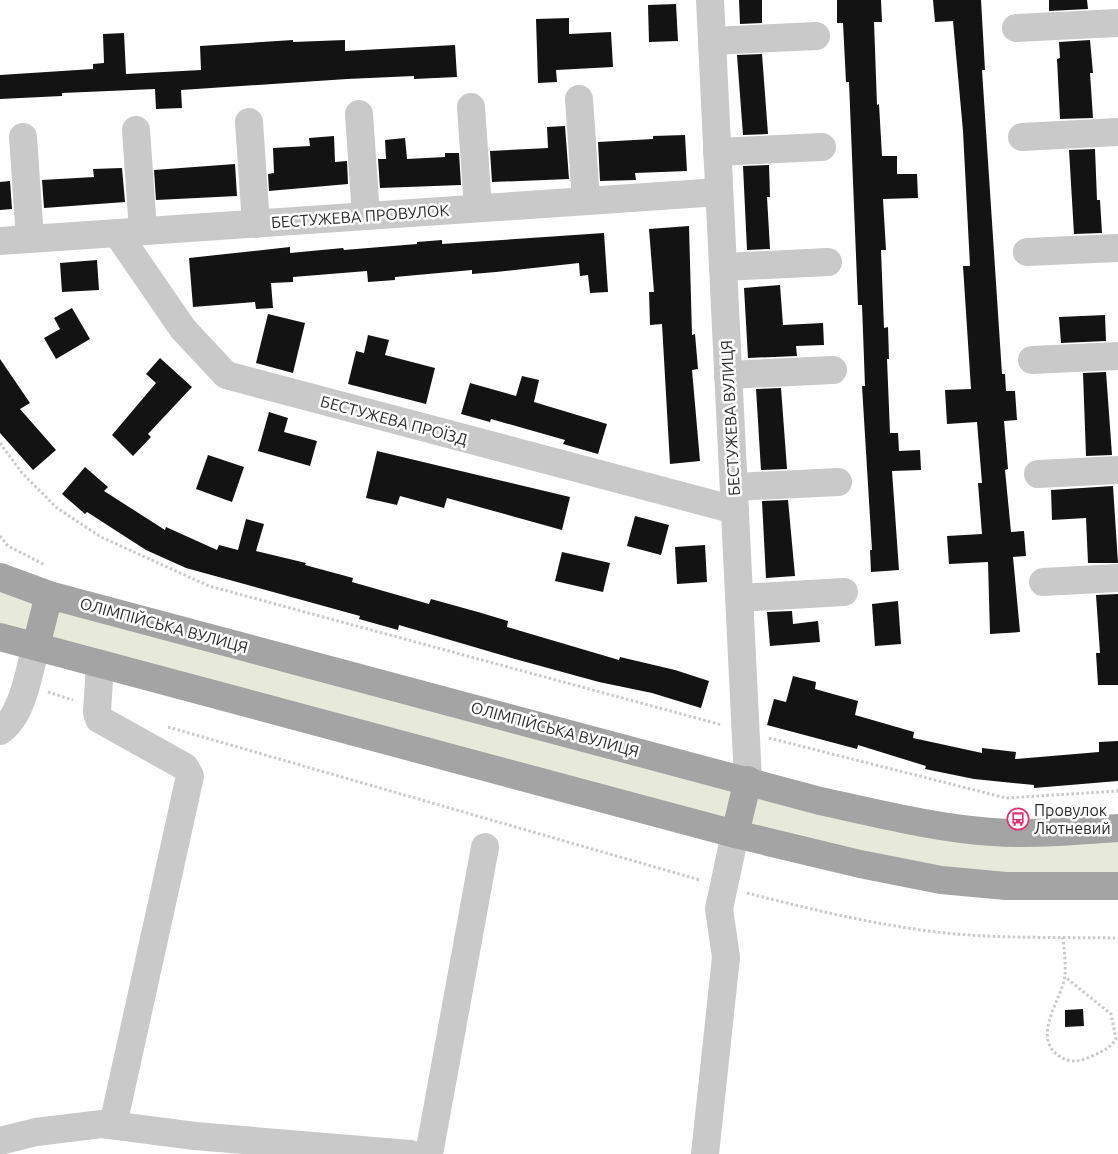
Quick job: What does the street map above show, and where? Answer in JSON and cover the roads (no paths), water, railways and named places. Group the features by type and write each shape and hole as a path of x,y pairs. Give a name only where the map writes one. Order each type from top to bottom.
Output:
{"main road":[{"name":"ОЛІМПІЙСЬКА ВУЛИЦЯ","path":"0,577 49,595 748,780 820,801 953,827 1029,833 1118,828"},
{"path":"36,646 49,595"},
{"path":"0,637 734,834 860,864 941,880 1006,886 1118,886"},
{"name":"БЕСТУЖЕВА ВУЛИЦЯ","path":"734,834 748,780"}],"street":[{"name":"БЕСТУЖЕВА ВУЛИЦЯ","path":"710,0 748,780"},
{"path":"1016,28 1118,23"},
{"path":"712,41 816,36"},
{"path":"579,99 586,201"},
{"path":"471,107 478,208"},
{"path":"359,114 366,216"},
{"path":"249,122 256,224"},
{"path":"130,232 136,130"},
{"path":"1022,137 1118,132"},
{"path":"23,137 30,239"},
{"path":"717,152 822,147"},
{"name":"БЕСТУЖЕВА ПРОВУЛОК","path":"0,241 719,192"},
{"name":"БЕСТУЖЕВА ПРОЇЗД","path":"130,232 183,329 226,376 735,499 838,482"},
{"path":"1027,252 1118,248"},
{"path":"723,267 828,262"},
{"path":"1032,360 1118,356"},
{"path":"728,375 833,370"},
{"path":"1038,474 1118,470"},
{"path":"1043,582 1118,578"},
{"path":"739,598 844,592"},
{"path":"0,731 6,727 21,703 36,646"},
{"path":"100,664 97,707 99,718 103,722 186,767 190,776 113,1125"},
{"path":"705,1154 726,956 719,909 722,886 734,834"},
{"path":"429,1154 485,847"},
{"path":"0,1141 74,1126 113,1125 196,1136 410,1154"}],"place":[{"name":"Провулок Лютневий","path":"1018,819"}]}
